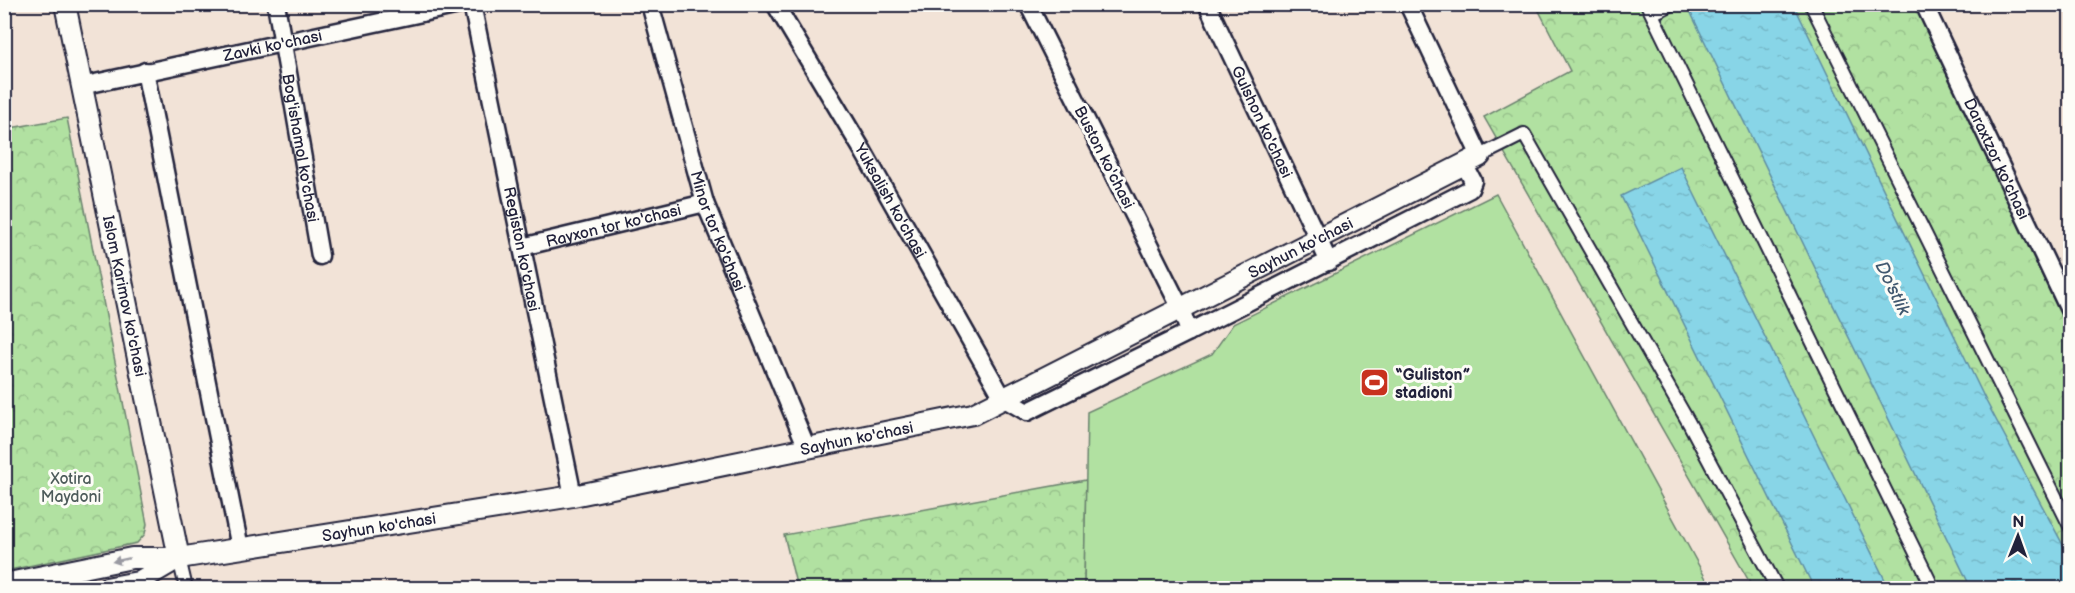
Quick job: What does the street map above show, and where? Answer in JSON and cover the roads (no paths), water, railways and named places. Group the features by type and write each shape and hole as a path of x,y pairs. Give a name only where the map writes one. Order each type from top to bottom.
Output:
{"street":[{"name":"Islom Karimov ko'chasi","path":"65,4 186,588"},
{"name":"Bog'ishamol ko'chasi","path":"276,4 320,256"},
{"name":"Zavki ko'chasi","path":"81,86 464,4"},
{"name":"Registon ko'chasi","path":"471,4 573,496"},
{"name":"Minor tor ko'chasi","path":"650,4 705,203 807,448"},
{"name":"Yuksalish ko'chasi","path":"775,4 863,151 1003,398"},
{"name":"Buston ko'chasi","path":"1028,4 1181,309 1189,332"},
{"name":"Gulshon ko'chasi","path":"1207,4 1329,262"},
{"path":"1003,398 1022,411 1033,411 1470,189 1473,181 1472,160 1408,4"},
{"path":"1672,4 1650,9 1933,588"},
{"path":"1811,4 2070,526"},
{"name":"Daraxtzor ko'chasi","path":"1924,4 2070,312"},
{"path":"145,71 240,548"},
{"path":"1472,160 1524,134 1689,423 1778,588"},
{"name":"Sayhun ko'chasi","path":"4,584 132,558 180,558 573,496 973,414 1472,160"},
{"name":"Rayxon tor ko'chasi","path":"522,248 705,203"},
{"name":"Sayhun ko'chasi","path":"106,588 138,582 180,558"}],"water":[{"name":"Do'stlik","path":"1687,5 1794,5 1986,401 2070,558 2070,588 1971,588"},
{"path":"1681,167 1889,588 1814,588 1621,196"}],"place":[{"name":"“Guliston” stadioni","path":"1374,383"}],"park label":[{"name":"Xotira Maydoni","path":"71,487"}]}
